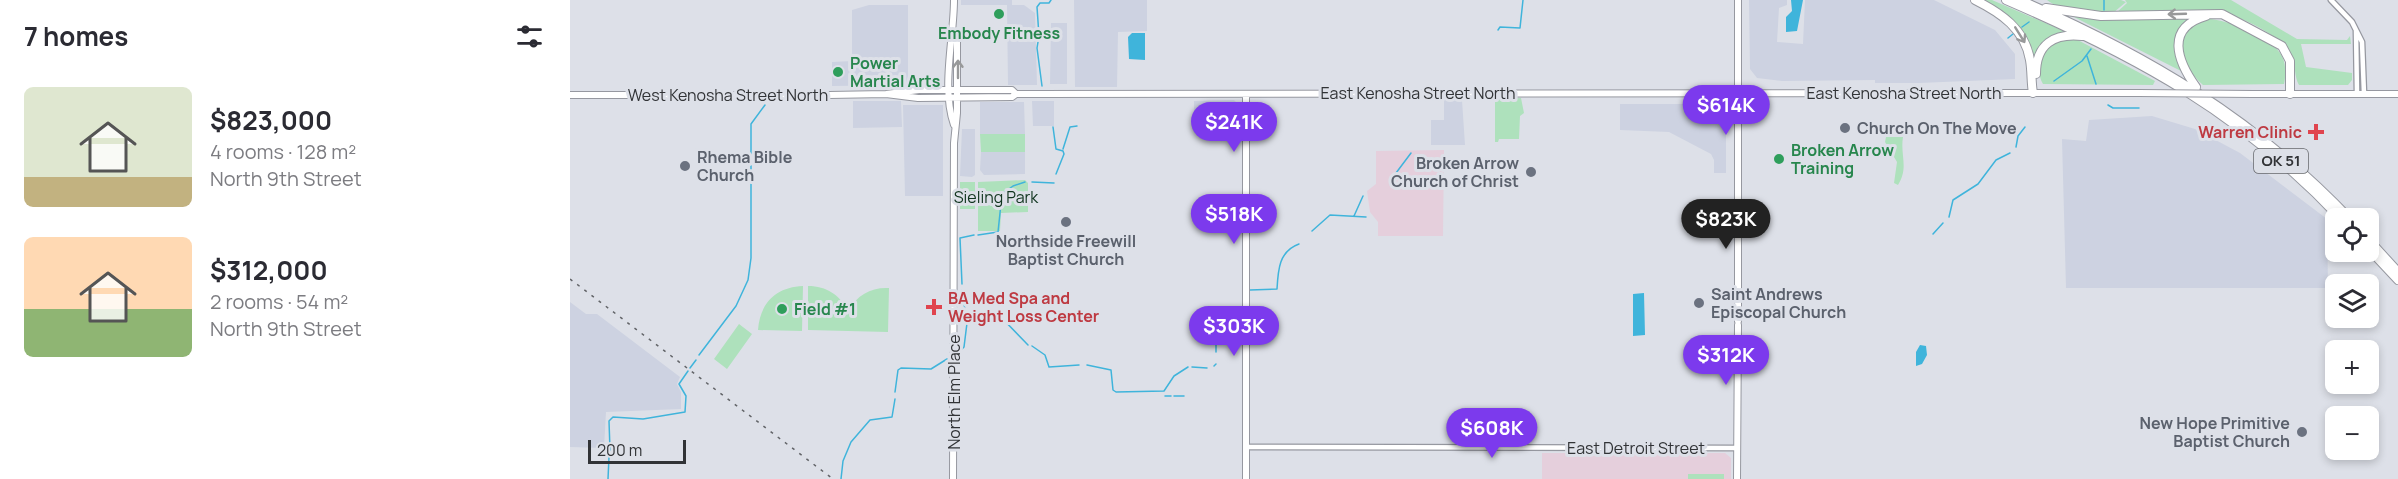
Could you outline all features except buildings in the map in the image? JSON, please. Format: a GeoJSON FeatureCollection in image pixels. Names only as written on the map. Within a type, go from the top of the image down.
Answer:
{"type":"FeatureCollection","features":[{"type":"Feature","properties":{"kind":"highway"},"geometry":{"type":"LineString","coordinates":[[1975,0],[2006,18],[2022,37],[2030,60],[2033,93]]}},
{"type":"Feature","properties":{"kind":"highway","name":"OK 51"},"geometry":{"type":"LineString","coordinates":[[2006,0],[2089,36],[2169,80],[2231,121],[2282,162],[2330,208]]}},
{"type":"Feature","properties":{"kind":"highway","name":"OK 51"},"geometry":{"type":"LineString","coordinates":[[2020,0],[2131,51],[2200,93],[2274,147],[2338,208]]}},
{"type":"Feature","properties":{"kind":"highway"},"geometry":{"type":"LineString","coordinates":[[2035,6],[2113,16],[2222,14],[2282,46],[2290,61],[2290,94]]}},
{"type":"Feature","properties":{"kind":"highway"},"geometry":{"type":"LineString","coordinates":[[2200,93],[2180,62],[2179,42],[2184,31],[2193,22],[2216,15],[2230,19],[2281,49],[2287,61],[2290,94]]}},
{"type":"Feature","properties":{"kind":"highway"},"geometry":{"type":"LineString","coordinates":[[2033,93],[2036,85],[2037,58],[2046,44],[2064,35],[2089,36]]}},
{"type":"Feature","properties":{"kind":"highway"},"geometry":{"type":"LineString","coordinates":[[2379,252],[2398,272]]}},
{"type":"Feature","properties":{"kind":"highway"},"geometry":{"type":"LineString","coordinates":[[2379,260],[2398,280]]}},
{"type":"Feature","properties":{"kind":"main road","name":"North Elm Place"},"geometry":{"type":"LineString","coordinates":[[953,479],[954,125],[958,98],[954,0]]}},
{"type":"Feature","properties":{"kind":"main road"},"geometry":{"type":"LineString","coordinates":[[1737,479],[1738,0]]}},
{"type":"Feature","properties":{"kind":"main road","name":"North Elm Place"},"geometry":{"type":"LineString","coordinates":[[954,35],[950,41],[950,113],[954,125]]}},
{"type":"Feature","properties":{"kind":"main road","name":"West Kenosha Street North"},"geometry":{"type":"LineString","coordinates":[[570,95],[886,94],[950,90],[1012,90],[1016,94]]}},
{"type":"Feature","properties":{"kind":"main road","name":"East Kenosha Street North"},"geometry":{"type":"LineString","coordinates":[[1246,94],[1738,92],[2398,94]]}},
{"type":"Feature","properties":{"kind":"main road","name":"West Kenosha Street North"},"geometry":{"type":"LineString","coordinates":[[886,94],[918,98],[1012,97],[1016,94],[1246,94]]}},
{"type":"Feature","properties":{"kind":"main road"},"geometry":{"type":"LineString","coordinates":[[1246,94],[1246,479]]}},
{"type":"Feature","properties":{"kind":"street"},"geometry":{"type":"LineString","coordinates":[[2331,0],[2356,28],[2360,94]]}},
{"type":"Feature","properties":{"kind":"street","name":"East Detroit Street"},"geometry":{"type":"LineString","coordinates":[[1246,447],[1737,448]]}},
{"type":"Feature","properties":{"kind":"shaded area"},"geometry":{"type":"Polygon","coordinates":[[[961,0],[1012,0],[1012,5],[1024,5],[1035,13],[1037,85],[1008,85],[1007,5],[961,5],[961,0]]]}},
{"type":"Feature","properties":{"kind":"shaded area"},"geometry":{"type":"Polygon","coordinates":[[[1074,0],[1147,0],[1147,31],[1118,32],[1117,87],[1075,87],[1074,0]]]}},
{"type":"Feature","properties":{"kind":"shaded area"},"geometry":{"type":"Polygon","coordinates":[[[1749,0],[1787,0],[1787,5],[1779,8],[1777,42],[1803,44],[1805,0],[1934,0],[1995,30],[2015,54],[2015,79],[1875,83],[1875,80],[1782,81],[1757,78],[1750,69],[1749,0]]]}},
{"type":"Feature","properties":{"kind":"shaded area"},"geometry":{"type":"Polygon","coordinates":[[[869,5],[908,5],[908,85],[832,86],[832,62],[852,61],[852,10],[869,5]]]}},
{"type":"Feature","properties":{"kind":"shaded area"},"geometry":{"type":"Polygon","coordinates":[[[1051,23],[1067,23],[1067,84],[1050,84],[1051,23]]]}},
{"type":"Feature","properties":{"kind":"shaded area"},"geometry":{"type":"Polygon","coordinates":[[[1234,100],[1240,106],[1240,130],[1194,130],[1194,101],[1234,100]]]}},
{"type":"Feature","properties":{"kind":"shaded area"},"geometry":{"type":"Polygon","coordinates":[[[1444,100],[1462,100],[1465,145],[1431,145],[1431,120],[1444,120],[1444,100]]]}},
{"type":"Feature","properties":{"kind":"shaded area"},"geometry":{"type":"Polygon","coordinates":[[[853,101],[901,101],[902,127],[853,128],[853,101]]]}},
{"type":"Feature","properties":{"kind":"shaded area"},"geometry":{"type":"Polygon","coordinates":[[[1032,101],[1054,101],[1054,126],[1033,126],[1032,101]]]}},
{"type":"Feature","properties":{"kind":"shaded area"},"geometry":{"type":"Polygon","coordinates":[[[980,102],[1024,102],[1025,134],[980,134],[980,102]]]}},
{"type":"Feature","properties":{"kind":"shaded area"},"geometry":{"type":"Polygon","coordinates":[[[1620,104],[1726,104],[1726,173],[1714,173],[1714,160],[1711,154],[1669,132],[1620,130],[1620,104]]]}},
{"type":"Feature","properties":{"kind":"shaded area"},"geometry":{"type":"Polygon","coordinates":[[[903,105],[943,105],[943,196],[905,196],[903,105]]]}},
{"type":"Feature","properties":{"kind":"shaded area"},"geometry":{"type":"Polygon","coordinates":[[[2152,116],[2195,129],[2240,153],[2325,217],[2325,262],[2328,262],[2328,274],[2325,274],[2325,288],[2066,288],[2062,139],[2086,141],[2089,120],[2152,116]]]}},
{"type":"Feature","properties":{"kind":"shaded area"},"geometry":{"type":"Polygon","coordinates":[[[962,129],[975,129],[975,175],[972,177],[960,176],[962,129]]]}},
{"type":"Feature","properties":{"kind":"shaded area"},"geometry":{"type":"Polygon","coordinates":[[[1444,150],[1443,236],[1378,236],[1378,222],[1370,212],[1367,191],[1376,184],[1376,151],[1444,150]]]}},
{"type":"Feature","properties":{"kind":"shaded area"},"geometry":{"type":"Polygon","coordinates":[[[981,152],[1025,152],[1025,174],[984,175],[980,170],[981,152]]]}},
{"type":"Feature","properties":{"kind":"shaded area"},"geometry":{"type":"Polygon","coordinates":[[[570,302],[586,314],[597,314],[680,377],[677,384],[681,392],[681,409],[606,412],[604,448],[570,447],[570,302]]]}},
{"type":"Feature","properties":{"kind":"shaded area"},"geometry":{"type":"Polygon","coordinates":[[[1542,453],[1725,453],[1731,458],[1731,479],[1542,479],[1542,453]]]}},
{"type":"Feature","properties":{"kind":"green space"},"geometry":{"type":"Polygon","coordinates":[[[1980,0],[1992,0],[2066,32],[2045,42],[2038,51],[2034,63],[2014,25],[2001,13],[1980,0]]]}},
{"type":"Feature","properties":{"kind":"green space"},"geometry":{"type":"Polygon","coordinates":[[[2047,0],[2121,0],[2126,2],[2113,13],[2070,9],[2047,0]]]}},
{"type":"Feature","properties":{"kind":"green space"},"geometry":{"type":"Polygon","coordinates":[[[2125,0],[2231,0],[2297,39],[2347,40],[2350,36],[2351,44],[2301,44],[2306,67],[2352,73],[2352,80],[2348,85],[2299,85],[2293,61],[2287,50],[2270,34],[2247,21],[2215,10],[2116,13],[2127,3],[2125,0]]]}},
{"type":"Feature","properties":{"kind":"green space"},"geometry":{"type":"Polygon","coordinates":[[[2066,13],[2199,14],[2188,26],[2180,40],[2178,56],[2183,72],[2066,13]]]}},
{"type":"Feature","properties":{"kind":"green space"},"geometry":{"type":"Polygon","coordinates":[[[2204,19],[2235,25],[2269,42],[2282,56],[2285,70],[2284,84],[2203,85],[2188,68],[2184,59],[2182,42],[2193,26],[2204,19]]]}},
{"type":"Feature","properties":{"kind":"green space"},"geometry":{"type":"Polygon","coordinates":[[[2074,38],[2155,81],[2153,85],[2043,84],[2039,67],[2045,49],[2056,40],[2074,38]]]}},
{"type":"Feature","properties":{"kind":"green space"},"geometry":{"type":"Polygon","coordinates":[[[1521,98],[1524,113],[1520,116],[1519,139],[1499,139],[1495,142],[1495,99],[1521,98]]]}},
{"type":"Feature","properties":{"kind":"green space"},"geometry":{"type":"Polygon","coordinates":[[[980,134],[1025,134],[1025,152],[981,152],[980,134]]]}},
{"type":"Feature","properties":{"kind":"green space"},"geometry":{"type":"Polygon","coordinates":[[[1886,137],[1903,137],[1904,167],[1898,185],[1894,183],[1897,162],[1885,142],[1886,137]]]}},
{"type":"Feature","properties":{"kind":"green space","name":"Sieling Park"},"geometry":{"type":"Polygon","coordinates":[[[1025,180],[1028,183],[1028,212],[1001,213],[1000,231],[978,231],[978,182],[1025,180]]]}},
{"type":"Feature","properties":{"kind":"green space"},"geometry":{"type":"Polygon","coordinates":[[[960,182],[975,182],[975,209],[960,209],[960,182]]]}},
{"type":"Feature","properties":{"kind":"green space","name":"Field #1"},"geometry":{"type":"Polygon","coordinates":[[[803,286],[802,331],[758,330],[762,312],[771,298],[793,287],[803,286]]]}},
{"type":"Feature","properties":{"kind":"green space"},"geometry":{"type":"Polygon","coordinates":[[[808,286],[832,292],[848,310],[866,293],[889,288],[888,332],[808,330],[808,286]]]}},
{"type":"Feature","properties":{"kind":"green space"},"geometry":{"type":"Polygon","coordinates":[[[739,324],[752,334],[727,369],[714,359],[739,324]]]}},
{"type":"Feature","properties":{"kind":"green space"},"geometry":{"type":"Polygon","coordinates":[[[1688,474],[1724,474],[1724,479],[1688,479],[1688,474]]]}},
{"type":"Feature","properties":{"kind":"water"},"geometry":{"type":"Polygon","coordinates":[[[1791,0],[1803,0],[1797,31],[1786,32],[1786,17],[1792,11],[1791,0]]]}},
{"type":"Feature","properties":{"kind":"water"},"geometry":{"type":"Polygon","coordinates":[[[1132,33],[1145,33],[1145,60],[1129,59],[1128,37],[1132,33]]]}},
{"type":"Feature","properties":{"kind":"water"},"geometry":{"type":"Polygon","coordinates":[[[1644,293],[1645,335],[1633,336],[1633,294],[1644,293]]]}},
{"type":"Feature","properties":{"kind":"water"},"geometry":{"type":"Polygon","coordinates":[[[1920,345],[1926,346],[1927,355],[1922,364],[1916,366],[1916,352],[1920,345]]]}},
{"type":"Feature","properties":{"kind":"waterway"},"geometry":{"type":"LineString","coordinates":[[1042,86],[1037,48],[1039,36],[1037,7],[1040,3],[1049,3],[1051,0]]}},
{"type":"Feature","properties":{"kind":"waterway"},"geometry":{"type":"LineString","coordinates":[[1498,30],[1500,27],[1520,28],[1523,0]]}},
{"type":"Feature","properties":{"kind":"waterway"},"geometry":{"type":"LineString","coordinates":[[2104,0],[2104,10]]}},
{"type":"Feature","properties":{"kind":"waterway"},"geometry":{"type":"LineString","coordinates":[[2022,27],[2029,22]]}},
{"type":"Feature","properties":{"kind":"waterway"},"geometry":{"type":"LineString","coordinates":[[2008,38],[2013,34]]}},
{"type":"Feature","properties":{"kind":"waterway"},"geometry":{"type":"LineString","coordinates":[[2054,81],[2082,61],[2091,49]]}},
{"type":"Feature","properties":{"kind":"waterway"},"geometry":{"type":"LineString","coordinates":[[2087,56],[2096,84]]}},
{"type":"Feature","properties":{"kind":"waterway"},"geometry":{"type":"LineString","coordinates":[[699,355],[736,306],[748,280],[751,258],[751,124],[765,105]]}},
{"type":"Feature","properties":{"kind":"waterway"},"geometry":{"type":"LineString","coordinates":[[2108,105],[2113,108],[2139,108]]}},
{"type":"Feature","properties":{"kind":"waterway"},"geometry":{"type":"LineString","coordinates":[[1063,149],[1070,127],[1077,126]]}},
{"type":"Feature","properties":{"kind":"waterway"},"geometry":{"type":"LineString","coordinates":[[1053,127],[1056,149],[1063,151],[1064,154],[1056,174]]}},
{"type":"Feature","properties":{"kind":"waterway"},"geometry":{"type":"LineString","coordinates":[[2016,147],[2018,136],[2025,127]]}},
{"type":"Feature","properties":{"kind":"waterway"},"geometry":{"type":"LineString","coordinates":[[1393,177],[1411,153]]}},
{"type":"Feature","properties":{"kind":"waterway"},"geometry":{"type":"LineString","coordinates":[[1949,217],[1953,200],[1978,184],[1996,160],[2010,153]]}},
{"type":"Feature","properties":{"kind":"waterway"},"geometry":{"type":"LineString","coordinates":[[978,235],[998,232],[1002,194],[1013,186],[1025,182]]}},
{"type":"Feature","properties":{"kind":"waterway"},"geometry":{"type":"LineString","coordinates":[[1032,182],[1054,183]]}},
{"type":"Feature","properties":{"kind":"waterway"},"geometry":{"type":"LineString","coordinates":[[1354,216],[1363,196]]}},
{"type":"Feature","properties":{"kind":"waterway"},"geometry":{"type":"LineString","coordinates":[[1312,231],[1330,215],[1366,217]]}},
{"type":"Feature","properties":{"kind":"waterway"},"geometry":{"type":"LineString","coordinates":[[1933,234],[1943,223]]}},
{"type":"Feature","properties":{"kind":"waterway"},"geometry":{"type":"LineString","coordinates":[[962,284],[960,238],[974,235]]}},
{"type":"Feature","properties":{"kind":"waterway"},"geometry":{"type":"LineString","coordinates":[[1250,290],[1277,289],[1281,262],[1287,251],[1299,244]]}},
{"type":"Feature","properties":{"kind":"waterway"},"geometry":{"type":"LineString","coordinates":[[960,351],[964,347],[967,323],[962,290]]}},
{"type":"Feature","properties":{"kind":"waterway"},"geometry":{"type":"LineString","coordinates":[[980,320],[988,313],[997,313],[1028,345]]}},
{"type":"Feature","properties":{"kind":"waterway"},"geometry":{"type":"LineString","coordinates":[[968,323],[975,321]]}},
{"type":"Feature","properties":{"kind":"waterway"},"geometry":{"type":"LineString","coordinates":[[1216,345],[1216,352]]}},
{"type":"Feature","properties":{"kind":"waterway"},"geometry":{"type":"LineString","coordinates":[[1032,346],[1045,355],[1049,367],[1079,365]]}},
{"type":"Feature","properties":{"kind":"waterway"},"geometry":{"type":"LineString","coordinates":[[895,392],[898,370],[901,368],[931,369],[947,359]]}},
{"type":"Feature","properties":{"kind":"waterway"},"geometry":{"type":"LineString","coordinates":[[690,368],[696,360]]}},
{"type":"Feature","properties":{"kind":"waterway"},"geometry":{"type":"LineString","coordinates":[[1087,365],[1111,370],[1113,390],[1116,392],[1164,391],[1174,376],[1188,367]]}},
{"type":"Feature","properties":{"kind":"waterway"},"geometry":{"type":"LineString","coordinates":[[1192,367],[1207,368]]}},
{"type":"Feature","properties":{"kind":"waterway"},"geometry":{"type":"LineString","coordinates":[[610,450],[609,421],[613,417],[643,419],[685,412],[686,396],[679,384],[688,371]]}},
{"type":"Feature","properties":{"kind":"waterway"},"geometry":{"type":"LineString","coordinates":[[1165,396],[1171,396]]}},
{"type":"Feature","properties":{"kind":"waterway"},"geometry":{"type":"LineString","coordinates":[[1174,396],[1184,396]]}},
{"type":"Feature","properties":{"kind":"waterway"},"geometry":{"type":"LineString","coordinates":[[841,479],[843,461],[851,442],[870,420],[892,417],[895,399]]}},
{"type":"Feature","properties":{"kind":"waterway"},"geometry":{"type":"LineString","coordinates":[[608,479],[609,457]]}},
{"type":"Feature","properties":{"kind":"railway"},"geometry":{"type":"LineString","coordinates":[[570,279],[833,479]]}},
{"type":"Feature","properties":{"kind":"place","name":"Embody Fitness"},"geometry":{"type":"Point","coordinates":[999,14]}},
{"type":"Feature","properties":{"kind":"place","name":"Power Martial Arts"},"geometry":{"type":"Point","coordinates":[838,72]}},
{"type":"Feature","properties":{"kind":"place","name":"Church On The Move"},"geometry":{"type":"Point","coordinates":[1845,128]}},
{"type":"Feature","properties":{"kind":"place","name":"Warren Clinic"},"geometry":{"type":"Point","coordinates":[2316,132]}},
{"type":"Feature","properties":{"kind":"place","name":"Broken Arrow Training"},"geometry":{"type":"Point","coordinates":[1779,159]}},
{"type":"Feature","properties":{"kind":"place","name":"Rhema Bible Church"},"geometry":{"type":"Point","coordinates":[685,166]}},
{"type":"Feature","properties":{"kind":"place","name":"Broken Arrow Church of Christ"},"geometry":{"type":"Point","coordinates":[1531,172]}},
{"type":"Feature","properties":{"kind":"place","name":"Northside Freewill Baptist Church"},"geometry":{"type":"Point","coordinates":[1066,222]}},
{"type":"Feature","properties":{"kind":"place","name":"Saint Andrews Episcopal Church"},"geometry":{"type":"Point","coordinates":[1699,303]}},
{"type":"Feature","properties":{"kind":"place","name":"BA Med Spa and Weight Loss Center"},"geometry":{"type":"Point","coordinates":[934,307]}},
{"type":"Feature","properties":{"kind":"place","name":"Field #1"},"geometry":{"type":"Point","coordinates":[782,309]}},
{"type":"Feature","properties":{"kind":"place","name":"New Hope Primitive Baptist Church"},"geometry":{"type":"Point","coordinates":[2302,432]}}]}
